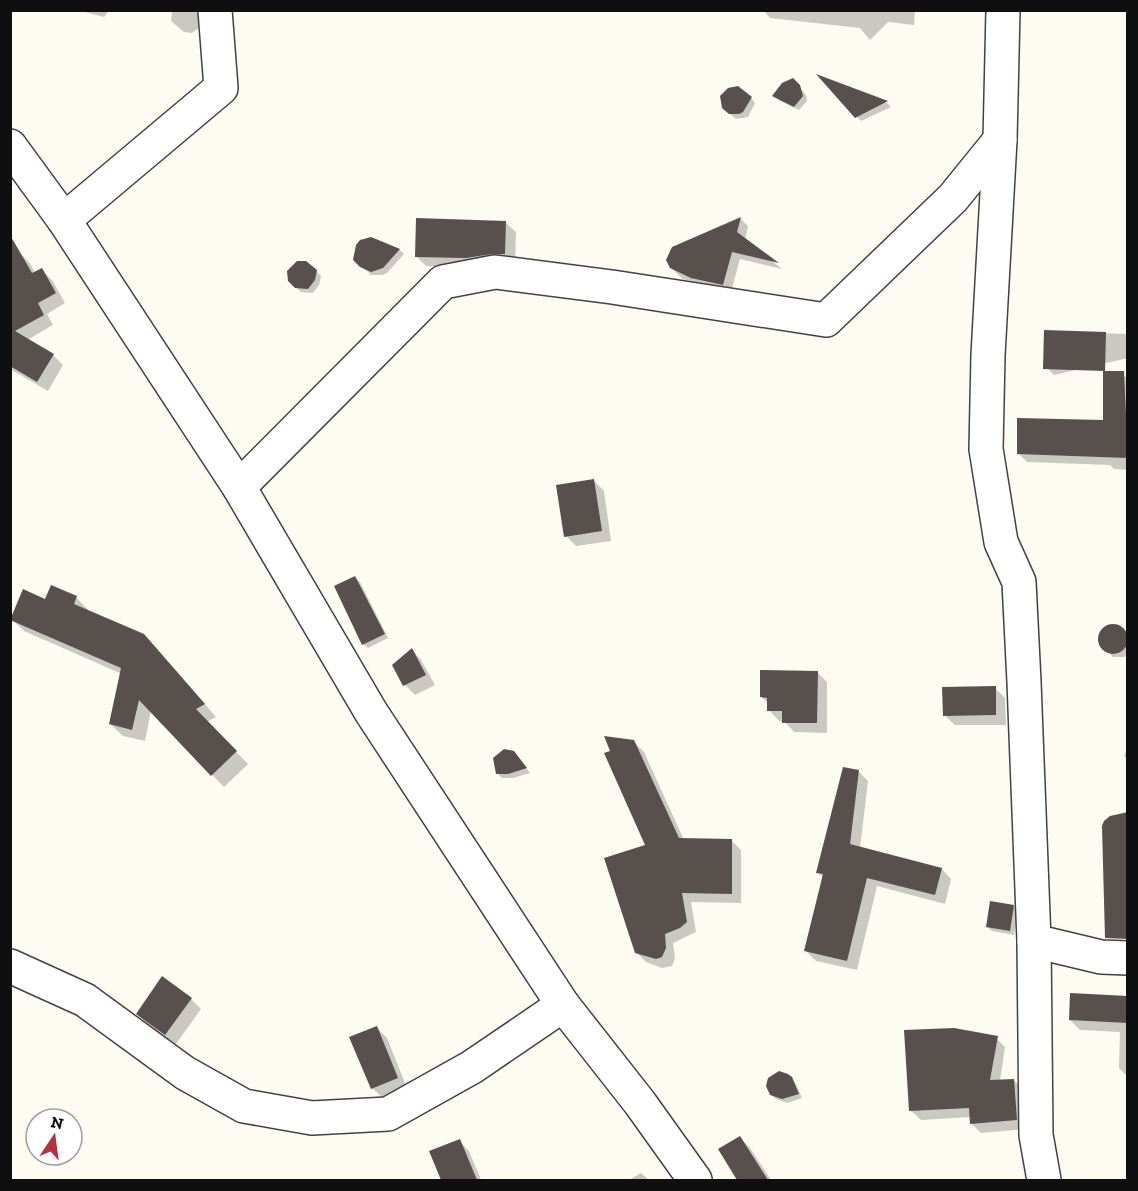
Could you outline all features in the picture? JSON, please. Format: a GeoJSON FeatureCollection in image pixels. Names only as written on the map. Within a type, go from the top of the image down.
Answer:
{"type":"FeatureCollection","features":[{"type":"Feature","properties":{"kind":"street"},"geometry":{"type":"LineString","coordinates":[[64,220],[221,88],[215,10]]}},
{"type":"Feature","properties":{"kind":"street"},"geometry":{"type":"LineString","coordinates":[[1002,10],[1000,140],[988,356],[986,449],[1001,543],[1019,582],[1034,941],[1036,1135],[1044,1180]]}},
{"type":"Feature","properties":{"kind":"street"},"geometry":{"type":"LineString","coordinates":[[239,487],[443,282],[495,272],[612,287],[826,320],[953,198],[1000,140]]}},
{"type":"Feature","properties":{"kind":"street"},"geometry":{"type":"LineString","coordinates":[[10,146],[64,220],[239,487],[371,712],[563,1005],[640,1103],[695,1180]]}},
{"type":"Feature","properties":{"kind":"street"},"geometry":{"type":"LineString","coordinates":[[1034,941],[1101,957],[1128,958]]}},
{"type":"Feature","properties":{"kind":"street"},"geometry":{"type":"LineString","coordinates":[[10,966],[85,1000],[185,1073],[244,1106],[312,1118],[388,1114],[472,1067],[563,1005]]}},
{"type":"Feature","properties":{"kind":"building"},"geometry":{"type":"Polygon","coordinates":[[[816,74],[888,101],[855,118],[816,74]]]}},
{"type":"Feature","properties":{"kind":"building"},"geometry":{"type":"Polygon","coordinates":[[[793,78],[800,85],[803,96],[794,107],[772,96],[782,83],[793,78]]]}},
{"type":"Feature","properties":{"kind":"building"},"geometry":{"type":"Polygon","coordinates":[[[738,86],[752,97],[743,112],[729,114],[722,108],[720,96],[728,88],[738,86]]]}},
{"type":"Feature","properties":{"kind":"building"},"geometry":{"type":"Polygon","coordinates":[[[741,217],[737,232],[779,263],[732,252],[723,285],[691,278],[670,268],[666,260],[672,247],[741,217]]]}},
{"type":"Feature","properties":{"kind":"building"},"geometry":{"type":"Polygon","coordinates":[[[416,218],[506,221],[505,254],[466,258],[415,257],[416,218]]]}},
{"type":"Feature","properties":{"kind":"building"},"geometry":{"type":"Polygon","coordinates":[[[10,235],[32,273],[42,268],[56,293],[38,303],[44,315],[15,331],[54,354],[37,382],[10,366],[10,235]]]}},
{"type":"Feature","properties":{"kind":"building"},"geometry":{"type":"Polygon","coordinates":[[[371,237],[400,249],[383,268],[371,272],[360,267],[353,260],[356,245],[360,240],[371,237]]]}},
{"type":"Feature","properties":{"kind":"building"},"geometry":{"type":"Polygon","coordinates":[[[297,261],[306,261],[317,270],[315,280],[308,289],[295,288],[288,281],[287,271],[297,261]]]}},
{"type":"Feature","properties":{"kind":"building"},"geometry":{"type":"Polygon","coordinates":[[[1044,330],[1106,332],[1105,371],[1043,369],[1044,330]]]}},
{"type":"Feature","properties":{"kind":"building"},"geometry":{"type":"Polygon","coordinates":[[[1103,371],[1124,371],[1128,458],[1017,454],[1017,418],[1103,420],[1103,371]]]}},
{"type":"Feature","properties":{"kind":"building"},"geometry":{"type":"Polygon","coordinates":[[[594,479],[602,531],[564,537],[556,485],[594,479]]]}},
{"type":"Feature","properties":{"kind":"building"},"geometry":{"type":"Polygon","coordinates":[[[355,576],[385,634],[362,645],[334,586],[355,576]]]}},
{"type":"Feature","properties":{"kind":"building"},"geometry":{"type":"Polygon","coordinates":[[[51,585],[77,596],[74,604],[144,634],[205,704],[196,709],[237,751],[211,776],[139,700],[132,730],[109,724],[121,668],[10,620],[23,589],[45,599],[51,585]]]}},
{"type":"Feature","properties":{"kind":"building"},"geometry":{"type":"Polygon","coordinates":[[[1113,624],[1124,628],[1128,639],[1124,650],[1113,654],[1102,650],[1098,639],[1102,628],[1113,624]]]}},
{"type":"Feature","properties":{"kind":"building"},"geometry":{"type":"Polygon","coordinates":[[[412,648],[426,675],[403,686],[392,665],[412,648]]]}},
{"type":"Feature","properties":{"kind":"building"},"geometry":{"type":"Polygon","coordinates":[[[760,670],[818,671],[817,723],[782,723],[782,711],[767,711],[767,698],[760,697],[760,670]]]}},
{"type":"Feature","properties":{"kind":"building"},"geometry":{"type":"Polygon","coordinates":[[[996,686],[996,715],[943,716],[942,687],[996,686]]]}},
{"type":"Feature","properties":{"kind":"building"},"geometry":{"type":"Polygon","coordinates":[[[604,736],[634,740],[679,838],[732,839],[732,894],[682,893],[687,922],[680,928],[665,934],[666,948],[662,957],[656,959],[635,953],[604,858],[645,845],[604,753],[610,751],[604,736]]]}},
{"type":"Feature","properties":{"kind":"building"},"geometry":{"type":"Polygon","coordinates":[[[504,749],[514,751],[527,768],[508,774],[496,774],[493,758],[504,749]]]}},
{"type":"Feature","properties":{"kind":"building"},"geometry":{"type":"Polygon","coordinates":[[[843,767],[859,770],[850,844],[942,868],[935,895],[867,878],[847,961],[804,951],[823,874],[816,873],[843,767]]]}},
{"type":"Feature","properties":{"kind":"building"},"geometry":{"type":"Polygon","coordinates":[[[1128,812],[1128,939],[1105,938],[1102,826],[1110,816],[1128,812]]]}},
{"type":"Feature","properties":{"kind":"building"},"geometry":{"type":"Polygon","coordinates":[[[990,901],[1014,905],[1010,931],[986,927],[990,901]]]}},
{"type":"Feature","properties":{"kind":"building"},"geometry":{"type":"Polygon","coordinates":[[[162,976],[192,998],[165,1035],[136,1014],[162,976]]]}},
{"type":"Feature","properties":{"kind":"building"},"geometry":{"type":"Polygon","coordinates":[[[1070,993],[1128,996],[1128,1023],[1069,1020],[1070,993]]]}},
{"type":"Feature","properties":{"kind":"building"},"geometry":{"type":"Polygon","coordinates":[[[377,1026],[398,1078],[371,1089],[349,1037],[377,1026]]]}},
{"type":"Feature","properties":{"kind":"building"},"geometry":{"type":"Polygon","coordinates":[[[954,1028],[998,1036],[990,1080],[1014,1079],[1017,1120],[970,1124],[969,1108],[909,1111],[904,1030],[954,1028]]]}},
{"type":"Feature","properties":{"kind":"building"},"geometry":{"type":"Polygon","coordinates":[[[779,1071],[792,1077],[799,1094],[782,1099],[770,1095],[766,1086],[768,1078],[779,1071]]]}},
{"type":"Feature","properties":{"kind":"building"},"geometry":{"type":"Polygon","coordinates":[[[740,1136],[768,1180],[737,1180],[718,1149],[740,1136]]]}},
{"type":"Feature","properties":{"kind":"building"},"geometry":{"type":"Polygon","coordinates":[[[460,1139],[477,1180],[441,1180],[429,1151],[460,1139]]]}}]}
